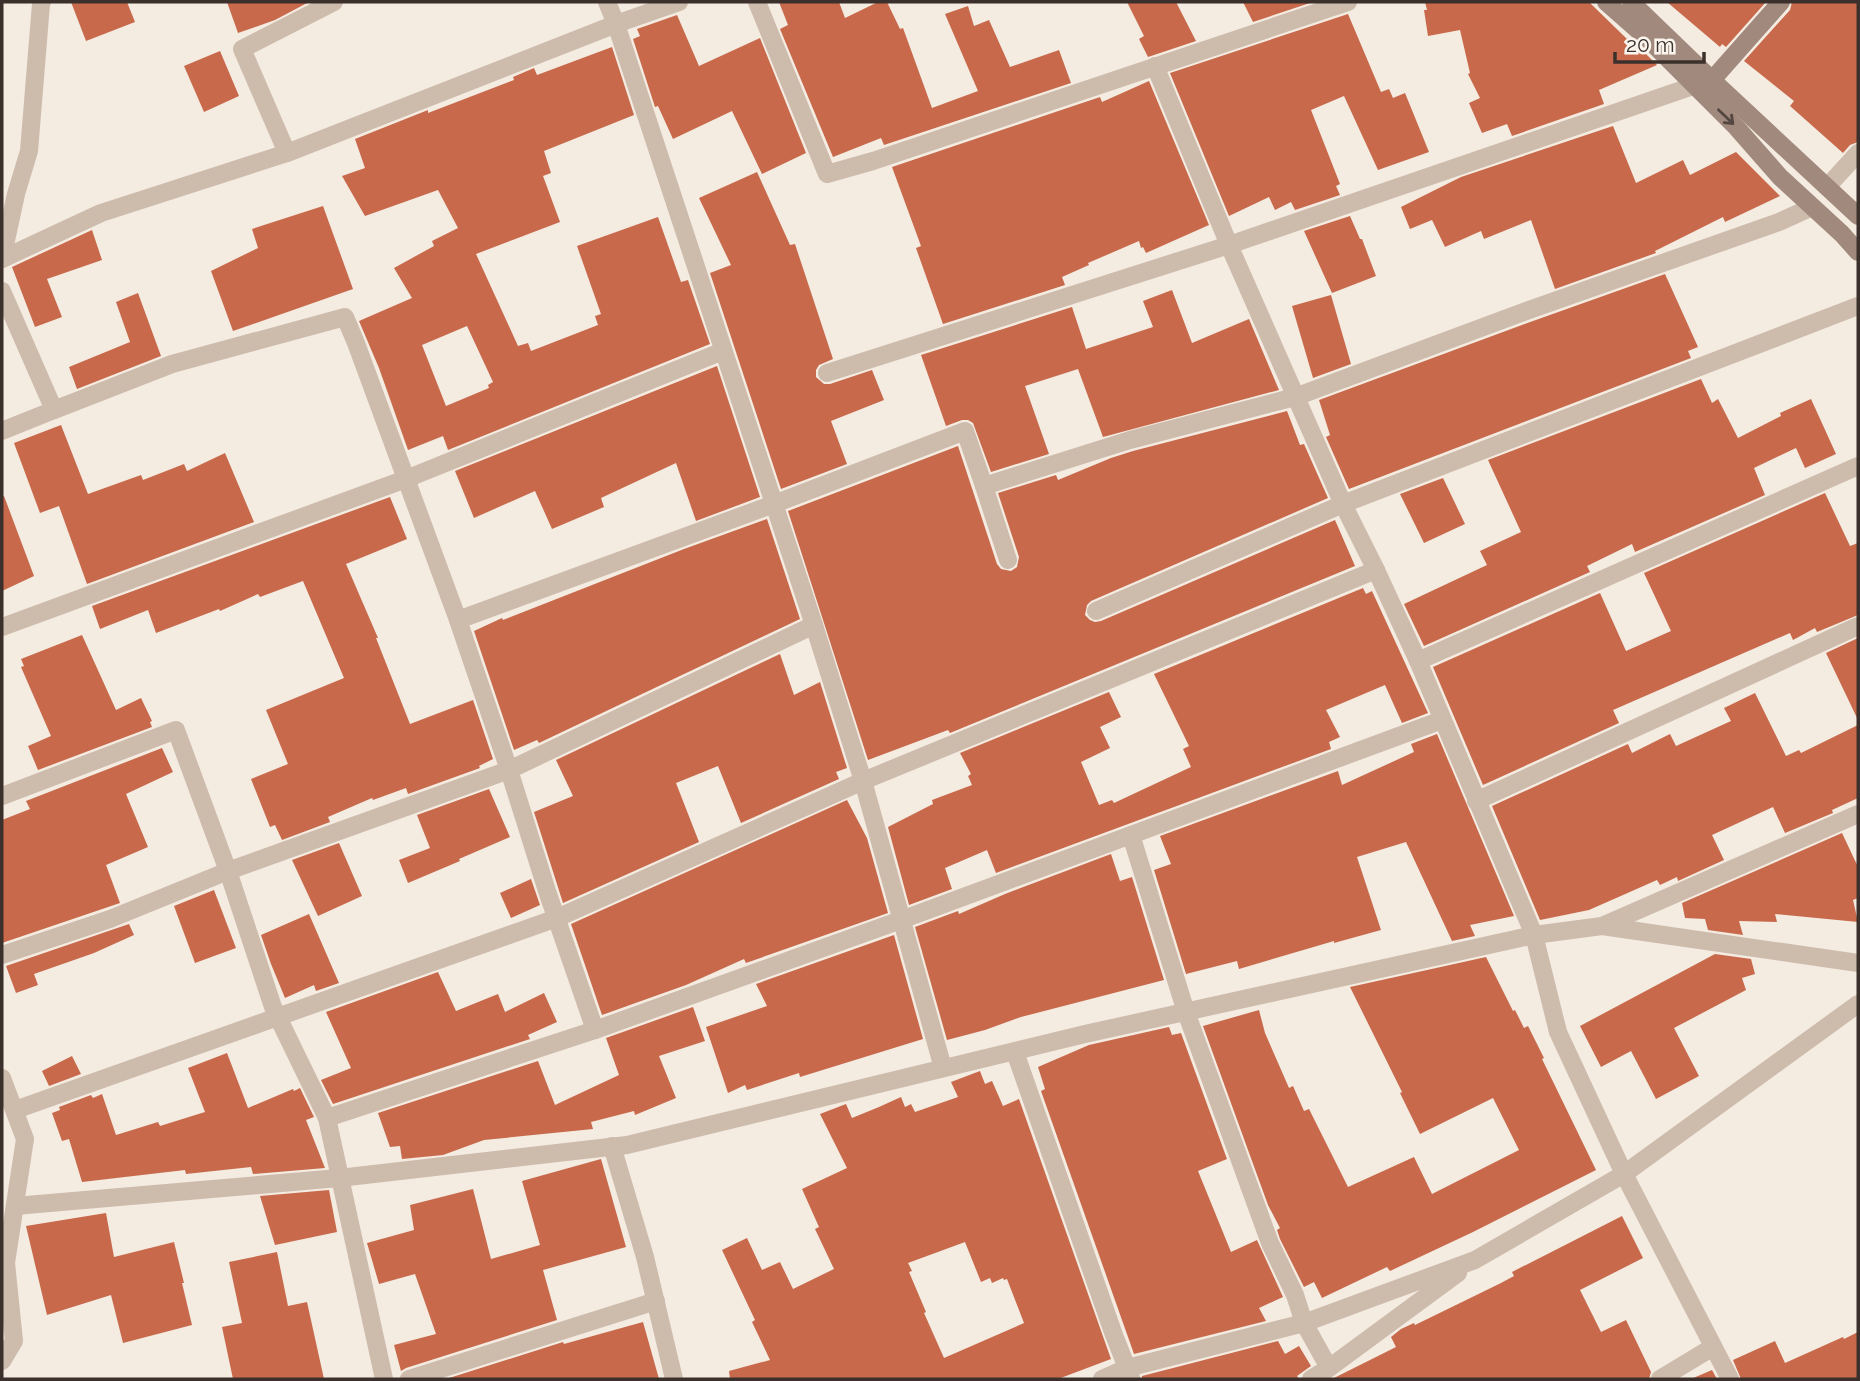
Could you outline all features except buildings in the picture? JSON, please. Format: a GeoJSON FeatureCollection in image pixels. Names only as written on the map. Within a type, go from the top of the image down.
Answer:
{"type":"FeatureCollection","features":[{"type":"Feature","properties":{"kind":"street"},"geometry":{"type":"LineString","coordinates":[[2,249],[29,151],[42,2]]}},
{"type":"Feature","properties":{"kind":"street"},"geometry":{"type":"LineString","coordinates":[[287,153],[242,49],[334,2]]}},
{"type":"Feature","properties":{"kind":"street"},"geometry":{"type":"LineString","coordinates":[[607,2],[814,625],[863,781],[943,1068]]}},
{"type":"Feature","properties":{"kind":"street"},"geometry":{"type":"LineString","coordinates":[[2,259],[101,214],[287,153],[616,24],[679,2]]}},
{"type":"Feature","properties":{"kind":"street"},"geometry":{"type":"LineString","coordinates":[[757,2],[827,174],[886,157],[1348,2]]}},
{"type":"Feature","properties":{"kind":"street"},"geometry":{"type":"LineString","coordinates":[[1606,2],[1648,39],[1737,128],[1780,177],[1858,252]]}},
{"type":"Feature","properties":{"kind":"street"},"geometry":{"type":"LineString","coordinates":[[1631,2],[1858,216]]}},
{"type":"Feature","properties":{"kind":"street"},"geometry":{"type":"LineString","coordinates":[[1712,80],[1781,2]]}},
{"type":"Feature","properties":{"kind":"street"},"geometry":{"type":"LineString","coordinates":[[1155,66],[1295,397],[1418,662],[1534,936],[1558,1032],[1624,1174],[1730,1379]]}},
{"type":"Feature","properties":{"kind":"street"},"geometry":{"type":"LineString","coordinates":[[827,373],[1229,245],[1693,86]]}},
{"type":"Feature","properties":{"kind":"street"},"geometry":{"type":"LineString","coordinates":[[1827,187],[1858,153]]}},
{"type":"Feature","properties":{"kind":"street"},"geometry":{"type":"LineString","coordinates":[[984,486],[1130,440],[1295,397],[1529,310],[1780,222],[1812,207]]}},
{"type":"Feature","properties":{"kind":"street"},"geometry":{"type":"LineString","coordinates":[[2,291],[54,410]]}},
{"type":"Feature","properties":{"kind":"street"},"geometry":{"type":"LineString","coordinates":[[1096,611],[1343,504],[1858,306]]}},
{"type":"Feature","properties":{"kind":"street"},"geometry":{"type":"LineString","coordinates":[[2,431],[172,364],[345,317],[458,620],[595,1030]]}},
{"type":"Feature","properties":{"kind":"street"},"geometry":{"type":"LineString","coordinates":[[2,627],[406,478],[723,351]]}},
{"type":"Feature","properties":{"kind":"street"},"geometry":{"type":"LineString","coordinates":[[458,620],[965,431],[1008,560]]}},
{"type":"Feature","properties":{"kind":"street"},"geometry":{"type":"LineString","coordinates":[[1418,662],[1858,466]]}},
{"type":"Feature","properties":{"kind":"street"},"geometry":{"type":"LineString","coordinates":[[15,1111],[557,918],[863,781],[1376,570]]}},
{"type":"Feature","properties":{"kind":"street"},"geometry":{"type":"LineString","coordinates":[[2,955],[110,919],[228,871],[509,770],[814,625]]}},
{"type":"Feature","properties":{"kind":"street"},"geometry":{"type":"LineString","coordinates":[[1476,801],[1858,626]]}},
{"type":"Feature","properties":{"kind":"street"},"geometry":{"type":"LineString","coordinates":[[327,1118],[595,1030],[1443,720]]}},
{"type":"Feature","properties":{"kind":"street"},"geometry":{"type":"LineString","coordinates":[[2,796],[176,730],[277,1016],[327,1118],[384,1379]]}},
{"type":"Feature","properties":{"kind":"street"},"geometry":{"type":"LineString","coordinates":[[15,1206],[339,1178],[627,1145],[1086,1034],[1534,936],[1602,926],[1858,814]]}},
{"type":"Feature","properties":{"kind":"street"},"geometry":{"type":"LineString","coordinates":[[1131,835],[1186,1012],[1270,1243],[1295,1295],[1304,1323],[1329,1368]]}},
{"type":"Feature","properties":{"kind":"street"},"geometry":{"type":"LineString","coordinates":[[1602,926],[1858,963]]}},
{"type":"Feature","properties":{"kind":"street"},"geometry":{"type":"LineString","coordinates":[[1311,1379],[1475,1260],[1624,1174],[1858,1004]]}},
{"type":"Feature","properties":{"kind":"street"},"geometry":{"type":"LineString","coordinates":[[1015,1052],[1129,1374]]}},
{"type":"Feature","properties":{"kind":"street"},"geometry":{"type":"LineString","coordinates":[[2,1079],[25,1139],[6,1263],[14,1341],[2,1361]]}},
{"type":"Feature","properties":{"kind":"street"},"geometry":{"type":"LineString","coordinates":[[611,1146],[645,1257],[674,1379]]}},
{"type":"Feature","properties":{"kind":"street"},"geometry":{"type":"LineString","coordinates":[[1102,1379],[1129,1374],[1304,1323],[1475,1260]]}},
{"type":"Feature","properties":{"kind":"street"},"geometry":{"type":"LineString","coordinates":[[409,1379],[656,1301]]}},
{"type":"Feature","properties":{"kind":"street"},"geometry":{"type":"LineString","coordinates":[[1660,1379],[1713,1347]]}}]}
